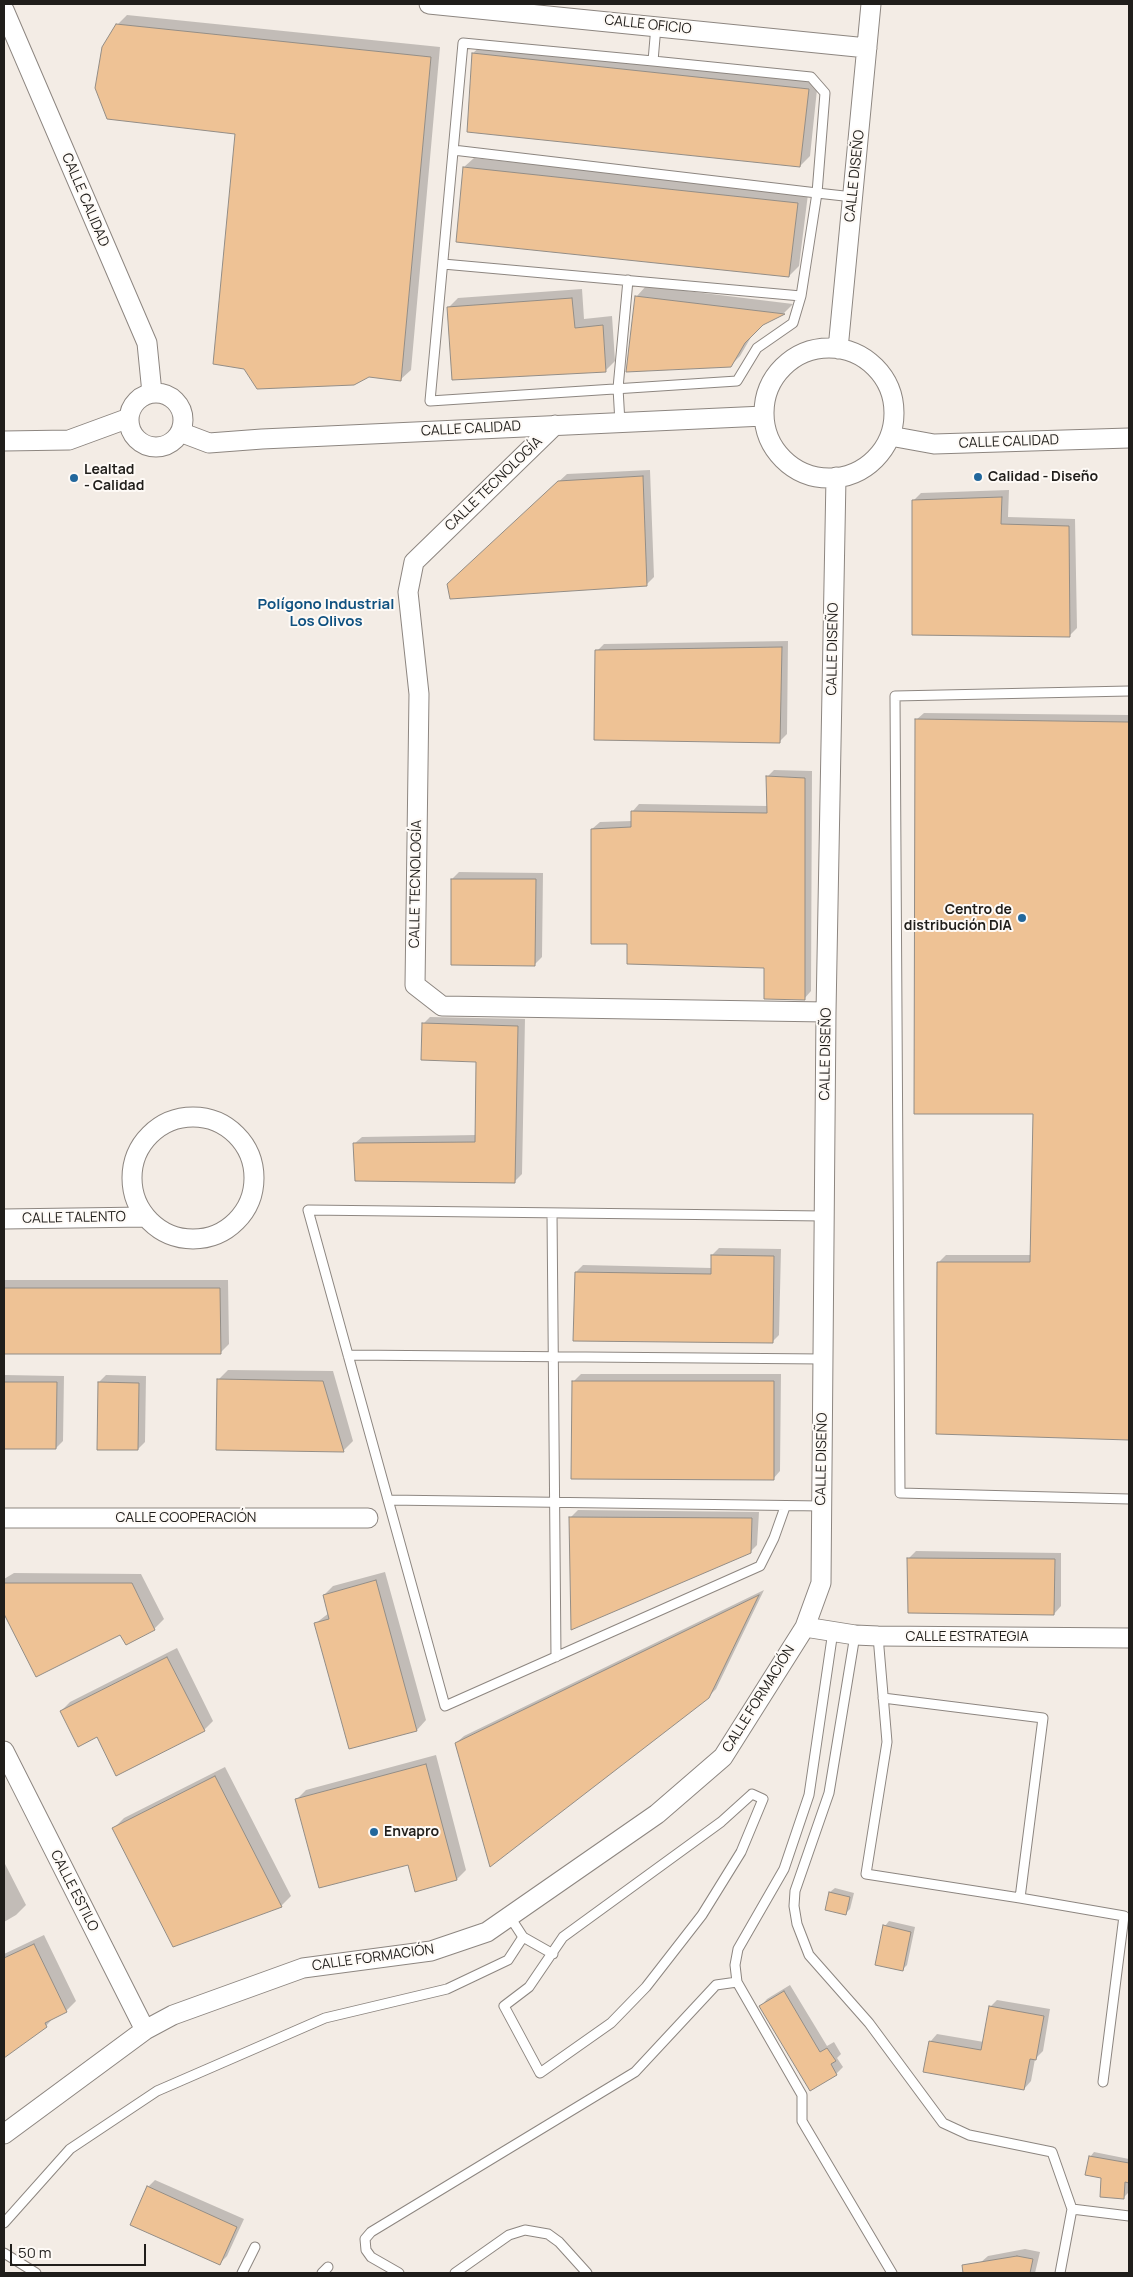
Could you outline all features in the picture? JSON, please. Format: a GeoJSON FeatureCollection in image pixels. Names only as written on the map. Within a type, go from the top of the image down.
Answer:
{"type":"FeatureCollection","features":[{"type":"Feature","properties":{"kind":"street","name":"CALLE OFICIO"},"geometry":{"type":"LineString","coordinates":[[429,4],[867,48]]}},
{"type":"Feature","properties":{"kind":"street","name":"CALLE DISEÑO"},"geometry":{"type":"LineString","coordinates":[[838,349],[872,4]]}},
{"type":"Feature","properties":{"kind":"street","name":"CALLE CALIDAD"},"geometry":{"type":"LineString","coordinates":[[4,10],[147,343],[152,393]]}},
{"type":"Feature","properties":{"kind":"street"},"geometry":{"type":"LineString","coordinates":[[819,349],[838,349],[857,354],[873,365],[885,380],[892,398],[894,417],[890,436],[881,451],[869,464],[853,473],[836,477],[815,476],[795,468],[779,455],[768,437],[764,416],[766,397],[773,380],[785,365],[801,354],[819,349]]}},
{"type":"Feature","properties":{"kind":"street"},"geometry":{"type":"LineString","coordinates":[[152,393],[162,393],[171,397],[183,413],[180,432],[167,445],[149,446],[134,436],[129,418],[136,402],[143,396],[152,393]]}},
{"type":"Feature","properties":{"kind":"street","name":"CALLE CALIDAD"},"geometry":{"type":"LineString","coordinates":[[180,432],[209,443],[764,416]]}},
{"type":"Feature","properties":{"kind":"street"},"geometry":{"type":"LineString","coordinates":[[4,441],[69,440],[129,418]]}},
{"type":"Feature","properties":{"kind":"street","name":"CALLE TECNOLOGÍA"},"geometry":{"type":"LineString","coordinates":[[555,425],[414,562],[408,592],[419,694],[415,985],[442,1006],[826,1012]]}},
{"type":"Feature","properties":{"kind":"street","name":"CALLE CALIDAD"},"geometry":{"type":"LineString","coordinates":[[890,436],[934,444],[1129,438]]}},
{"type":"Feature","properties":{"kind":"street","name":"CALLE DISEÑO"},"geometry":{"type":"LineString","coordinates":[[805,1627],[822,1583],[826,1012],[836,477]]}},
{"type":"Feature","properties":{"kind":"street"},"geometry":{"type":"LineString","coordinates":[[189,1117],[208,1119],[226,1127],[240,1139],[250,1156],[254,1184],[245,1211],[232,1226],[215,1236],[196,1240],[177,1238],[159,1230],[145,1217],[135,1200],[131,1182],[133,1162],[141,1145],[154,1131],[170,1121],[189,1117]]}},
{"type":"Feature","properties":{"kind":"street","name":"CALLE TALENTO"},"geometry":{"type":"LineString","coordinates":[[4,1219],[145,1217]]}},
{"type":"Feature","properties":{"kind":"street","name":"CALLE COOPERACIÓN"},"geometry":{"type":"LineString","coordinates":[[4,1518],[368,1518]]}},
{"type":"Feature","properties":{"kind":"street","name":"CALLE ESTRATEGIA"},"geometry":{"type":"LineString","coordinates":[[805,1627],[855,1635],[878,1636],[1129,1638]]}},
{"type":"Feature","properties":{"kind":"street","name":"CALLE FORMACIÓN"},"geometry":{"type":"LineString","coordinates":[[4,2134],[145,2030],[173,2015],[303,1968],[431,1951],[487,1932],[657,1814],[723,1757],[805,1627]]}},
{"type":"Feature","properties":{"kind":"street","name":"CALLE ESTILO"},"geometry":{"type":"LineString","coordinates":[[4,1753],[145,2030]]}},
{"type":"Feature","properties":{"kind":"lane"},"geometry":{"type":"LineString","coordinates":[[653,61],[656,26]]}},
{"type":"Feature","properties":{"kind":"lane"},"geometry":{"type":"LineString","coordinates":[[462,43],[811,77],[825,93],[817,193],[801,296],[793,323],[756,348],[737,381],[430,401],[453,150],[462,43]]}},
{"type":"Feature","properties":{"kind":"lane"},"geometry":{"type":"LineString","coordinates":[[453,150],[853,197]]}},
{"type":"Feature","properties":{"kind":"lane"},"geometry":{"type":"LineString","coordinates":[[443,264],[801,296]]}},
{"type":"Feature","properties":{"kind":"lane"},"geometry":{"type":"LineString","coordinates":[[620,423],[618,388],[628,280]]}},
{"type":"Feature","properties":{"kind":"lane"},"geometry":{"type":"LineString","coordinates":[[1129,691],[895,696],[900,1493],[1129,1500]]}},
{"type":"Feature","properties":{"kind":"lane"},"geometry":{"type":"LineString","coordinates":[[785,1507],[774,1538],[760,1566],[445,1706],[308,1210],[824,1216]]}},
{"type":"Feature","properties":{"kind":"lane"},"geometry":{"type":"LineString","coordinates":[[552,1213],[556,1657]]}},
{"type":"Feature","properties":{"kind":"lane"},"geometry":{"type":"LineString","coordinates":[[348,1355],[823,1360]]}},
{"type":"Feature","properties":{"kind":"lane"},"geometry":{"type":"LineString","coordinates":[[388,1500],[785,1507],[822,1506]]}},
{"type":"Feature","properties":{"kind":"lane"},"geometry":{"type":"LineString","coordinates":[[833,1631],[809,1795],[784,1869],[738,1949],[735,1965],[737,1982],[802,2095],[802,2121],[892,2273]]}},
{"type":"Feature","properties":{"kind":"lane"},"geometry":{"type":"LineString","coordinates":[[855,1635],[829,1793],[795,1891],[794,1906],[797,1924],[810,1955],[869,2023],[943,2123],[969,2135],[1052,2152],[1072,2210],[1060,2273]]}},
{"type":"Feature","properties":{"kind":"lane"},"geometry":{"type":"LineString","coordinates":[[878,1636],[887,1742],[866,1874],[1124,1916],[1103,2082]]}},
{"type":"Feature","properties":{"kind":"lane"},"geometry":{"type":"LineString","coordinates":[[883,1698],[1043,1718],[1020,1898]]}},
{"type":"Feature","properties":{"kind":"lane"},"geometry":{"type":"LineString","coordinates":[[752,1794],[763,1799],[741,1852],[732,1868],[702,1915],[646,1987],[611,2023],[540,2073],[504,2006],[529,1987],[553,1954],[563,1937],[721,1822],[752,1794]]}},
{"type":"Feature","properties":{"kind":"lane"},"geometry":{"type":"LineString","coordinates":[[510,1917],[523,1937],[553,1954]]}},
{"type":"Feature","properties":{"kind":"lane"},"geometry":{"type":"LineString","coordinates":[[4,2223],[70,2149],[157,2091],[325,2018],[447,1989],[508,1960],[523,1937]]}},
{"type":"Feature","properties":{"kind":"lane"},"geometry":{"type":"LineString","coordinates":[[399,2273],[371,2257],[366,2250],[365,2239],[371,2232],[635,2072],[716,1986],[737,1982]]}},
{"type":"Feature","properties":{"kind":"lane"},"geometry":{"type":"LineString","coordinates":[[1072,2210],[1129,2216]]}},
{"type":"Feature","properties":{"kind":"lane"},"geometry":{"type":"LineString","coordinates":[[455,2273],[509,2235],[525,2230],[548,2234],[559,2242],[587,2273]]}},
{"type":"Feature","properties":{"kind":"lane"},"geometry":{"type":"LineString","coordinates":[[242,2273],[255,2247]]}},
{"type":"Feature","properties":{"kind":"lane"},"geometry":{"type":"LineString","coordinates":[[4,2253],[36,2273]]}},
{"type":"Feature","properties":{"kind":"building"},"geometry":{"type":"Polygon","coordinates":[[[116,24],[431,57],[401,381],[369,377],[354,385],[257,389],[244,369],[213,364],[235,134],[107,119],[95,88],[102,47],[116,24]]]}},
{"type":"Feature","properties":{"kind":"building"},"geometry":{"type":"Polygon","coordinates":[[[472,53],[809,89],[800,167],[467,132],[472,53]]]}},
{"type":"Feature","properties":{"kind":"building"},"geometry":{"type":"Polygon","coordinates":[[[463,167],[798,203],[789,277],[456,242],[463,167]]]}},
{"type":"Feature","properties":{"kind":"building"},"geometry":{"type":"Polygon","coordinates":[[[635,296],[785,314],[763,325],[745,343],[731,367],[626,372],[635,296]]]}},
{"type":"Feature","properties":{"kind":"building"},"geometry":{"type":"Polygon","coordinates":[[[572,298],[575,328],[603,325],[606,372],[452,380],[447,307],[572,298]]]}},
{"type":"Feature","properties":{"kind":"building"},"geometry":{"type":"Polygon","coordinates":[[[643,476],[647,586],[450,599],[447,584],[558,481],[643,476]]]}},
{"type":"Feature","properties":{"kind":"building"},"geometry":{"type":"Polygon","coordinates":[[[1002,497],[1001,524],[1069,526],[1070,637],[912,635],[912,500],[1002,497]]]}},
{"type":"Feature","properties":{"kind":"building"},"geometry":{"type":"Polygon","coordinates":[[[782,647],[780,743],[594,740],[595,650],[782,647]]]}},
{"type":"Feature","properties":{"kind":"building","name":"Centro de distribución DIA"},"geometry":{"type":"Polygon","coordinates":[[[915,719],[1129,722],[1129,1440],[936,1434],[937,1262],[1030,1262],[1033,1114],[914,1114],[915,719]]]}},
{"type":"Feature","properties":{"kind":"building"},"geometry":{"type":"Polygon","coordinates":[[[766,776],[805,778],[805,1000],[764,999],[764,968],[627,964],[627,944],[591,944],[591,829],[631,827],[631,811],[767,813],[766,776]]]}},
{"type":"Feature","properties":{"kind":"building"},"geometry":{"type":"Polygon","coordinates":[[[451,879],[536,879],[535,966],[451,965],[451,879]]]}},
{"type":"Feature","properties":{"kind":"building"},"geometry":{"type":"Polygon","coordinates":[[[422,1023],[518,1026],[515,1183],[355,1181],[353,1143],[475,1142],[476,1062],[421,1060],[422,1023]]]}},
{"type":"Feature","properties":{"kind":"building"},"geometry":{"type":"Polygon","coordinates":[[[711,1255],[774,1256],[773,1343],[573,1341],[575,1272],[711,1274],[711,1255]]]}},
{"type":"Feature","properties":{"kind":"building"},"geometry":{"type":"Polygon","coordinates":[[[4,1288],[220,1288],[221,1354],[4,1354],[4,1288]]]}},
{"type":"Feature","properties":{"kind":"building"},"geometry":{"type":"Polygon","coordinates":[[[217,1379],[323,1381],[344,1452],[216,1450],[217,1379]]]}},
{"type":"Feature","properties":{"kind":"building"},"geometry":{"type":"Polygon","coordinates":[[[572,1381],[774,1381],[774,1480],[571,1479],[572,1381]]]}},
{"type":"Feature","properties":{"kind":"building"},"geometry":{"type":"Polygon","coordinates":[[[4,1382],[57,1382],[56,1449],[4,1449],[4,1382]]]}},
{"type":"Feature","properties":{"kind":"building"},"geometry":{"type":"Polygon","coordinates":[[[98,1382],[139,1383],[138,1450],[97,1450],[98,1382]]]}},
{"type":"Feature","properties":{"kind":"building"},"geometry":{"type":"Polygon","coordinates":[[[569,1517],[752,1518],[751,1553],[571,1630],[569,1517]]]}},
{"type":"Feature","properties":{"kind":"building"},"geometry":{"type":"Polygon","coordinates":[[[907,1558],[1055,1559],[1054,1615],[908,1613],[907,1558]]]}},
{"type":"Feature","properties":{"kind":"building"},"geometry":{"type":"Polygon","coordinates":[[[376,1580],[417,1731],[349,1749],[314,1623],[329,1619],[323,1595],[376,1580]]]}},
{"type":"Feature","properties":{"kind":"building"},"geometry":{"type":"Polygon","coordinates":[[[4,1583],[132,1583],[155,1630],[126,1645],[120,1635],[36,1677],[4,1614],[4,1583]]]}},
{"type":"Feature","properties":{"kind":"building"},"geometry":{"type":"Polygon","coordinates":[[[759,1595],[709,1698],[490,1867],[455,1743],[759,1595]]]}},
{"type":"Feature","properties":{"kind":"building"},"geometry":{"type":"Polygon","coordinates":[[[167,1657],[205,1731],[116,1776],[97,1737],[78,1747],[60,1711],[167,1657]]]}},
{"type":"Feature","properties":{"kind":"building","name":"Envapro"},"geometry":{"type":"Polygon","coordinates":[[[426,1764],[457,1880],[415,1892],[408,1865],[319,1888],[295,1799],[426,1764]]]}},
{"type":"Feature","properties":{"kind":"building"},"geometry":{"type":"Polygon","coordinates":[[[215,1776],[282,1907],[173,1947],[112,1828],[215,1776]]]}},
{"type":"Feature","properties":{"kind":"building"},"geometry":{"type":"Polygon","coordinates":[[[829,1892],[850,1897],[846,1915],[825,1910],[829,1892]]]}},
{"type":"Feature","properties":{"kind":"building"},"geometry":{"type":"Polygon","coordinates":[[[883,1925],[911,1932],[903,1971],[875,1965],[883,1925]]]}},
{"type":"Feature","properties":{"kind":"building"},"geometry":{"type":"Polygon","coordinates":[[[34,1944],[67,2012],[45,2023],[47,2027],[4,2058],[4,1958],[34,1944]]]}},
{"type":"Feature","properties":{"kind":"building"},"geometry":{"type":"Polygon","coordinates":[[[784,1991],[820,2052],[827,2048],[836,2061],[831,2064],[837,2075],[810,2091],[759,2006],[784,1991]]]}},
{"type":"Feature","properties":{"kind":"building"},"geometry":{"type":"Polygon","coordinates":[[[989,2006],[1044,2016],[1036,2060],[1030,2059],[1024,2090],[923,2072],[929,2041],[981,2050],[989,2006]]]}},
{"type":"Feature","properties":{"kind":"building"},"geometry":{"type":"Polygon","coordinates":[[[1089,2156],[1129,2163],[1129,2183],[1125,2182],[1124,2199],[1100,2197],[1101,2178],[1085,2175],[1089,2156]]]}},
{"type":"Feature","properties":{"kind":"building"},"geometry":{"type":"Polygon","coordinates":[[[147,2186],[237,2227],[220,2265],[130,2225],[147,2186]]]}},
{"type":"Feature","properties":{"kind":"building"},"geometry":{"type":"Polygon","coordinates":[[[1017,2256],[1033,2259],[1030,2273],[963,2273],[962,2265],[1017,2256]]]}},
{"type":"Feature","properties":{"kind":"place","name":"Calidad - Diseño"},"geometry":{"type":"Point","coordinates":[978,477]}},
{"type":"Feature","properties":{"kind":"place","name":"Lealtad - Calidad"},"geometry":{"type":"Point","coordinates":[74,478]}},
{"type":"Feature","properties":{"kind":"place","name":"Centro de distribución DIA"},"geometry":{"type":"Point","coordinates":[1022,918]}},
{"type":"Feature","properties":{"kind":"place","name":"Envapro"},"geometry":{"type":"Point","coordinates":[374,1832]}},
{"type":"Feature","properties":{"kind":"district","name":"Polígono Industrial Los Olivos"},"geometry":{"type":"Point","coordinates":[326,614]}}]}
